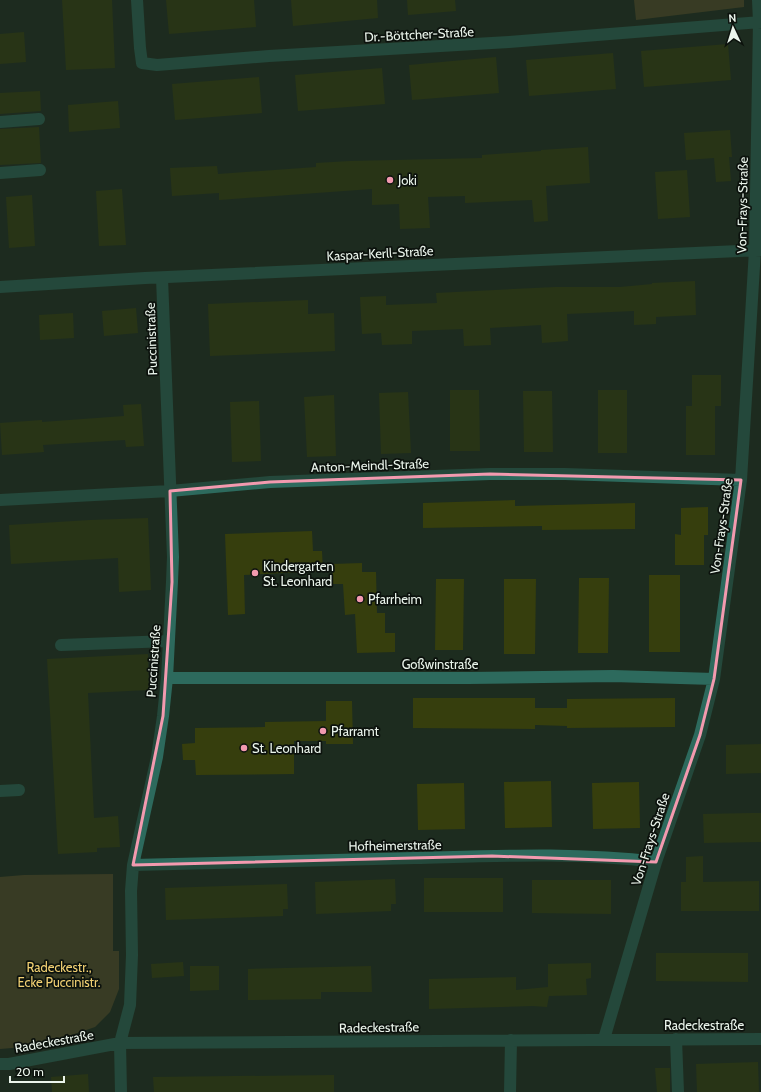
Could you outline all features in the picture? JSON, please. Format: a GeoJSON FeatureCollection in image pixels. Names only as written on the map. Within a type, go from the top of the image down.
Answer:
{"type":"FeatureCollection","features":[{"type":"Feature","properties":{"kind":"street","name":"Dr.-Böttcher-Straße"},"geometry":{"type":"LineString","coordinates":[[137,0],[142,63],[156,65],[269,56],[510,42],[760,22]]}},
{"type":"Feature","properties":{"kind":"street","name":"Von-Frays-Straße"},"geometry":{"type":"LineString","coordinates":[[604,1039],[656,862],[700,735],[714,679],[742,480],[756,321],[760,22],[758,0]]}},
{"type":"Feature","properties":{"kind":"street"},"geometry":{"type":"LineString","coordinates":[[0,122],[39,119]]}},
{"type":"Feature","properties":{"kind":"street"},"geometry":{"type":"LineString","coordinates":[[0,173],[40,170]]}},
{"type":"Feature","properties":{"kind":"street","name":"Kaspar-Kerll-Straße"},"geometry":{"type":"LineString","coordinates":[[0,287],[758,250]]}},
{"type":"Feature","properties":{"kind":"street","name":"Puccinistraße"},"geometry":{"type":"LineString","coordinates":[[121,1092],[120,1043],[130,1005],[132,955],[131,891],[133,864],[157,757],[166,678],[172,582],[162,278]]}},
{"type":"Feature","properties":{"kind":"street","name":"Anton-Meindl-Straße"},"geometry":{"type":"LineString","coordinates":[[0,500],[170,491],[270,482],[490,474],[565,474],[742,480]]}},
{"type":"Feature","properties":{"kind":"street"},"geometry":{"type":"LineString","coordinates":[[62,645],[169,641]]}},
{"type":"Feature","properties":{"kind":"street","name":"Goßwinstraße"},"geometry":{"type":"LineString","coordinates":[[166,678],[468,678],[613,676],[714,679]]}},
{"type":"Feature","properties":{"kind":"street"},"geometry":{"type":"LineString","coordinates":[[0,791],[19,790]]}},
{"type":"Feature","properties":{"kind":"street","name":"Hofheimerstraße"},"geometry":{"type":"LineString","coordinates":[[133,864],[492,856],[580,857],[634,859],[656,862]]}},
{"type":"Feature","properties":{"kind":"street"},"geometry":{"type":"LineString","coordinates":[[676,1039],[678,1092]]}},
{"type":"Feature","properties":{"kind":"street","name":"Radeckestraße"},"geometry":{"type":"LineString","coordinates":[[0,1064],[9,1064],[120,1043],[761,1039]]}},
{"type":"Feature","properties":{"kind":"street"},"geometry":{"type":"LineString","coordinates":[[510,1092],[511,1040]]}},
{"type":"Feature","properties":{"kind":"highlighted area"},"geometry":{"type":"Polygon","coordinates":[[[490,474],[741,480],[714,679],[700,735],[656,862],[492,856],[133,865],[163,716],[172,582],[170,491],[270,482],[490,474]]]}},
{"type":"Feature","properties":{"kind":"green space"},"geometry":{"type":"Polygon","coordinates":[[[634,0],[744,0],[744,7],[636,20],[634,0]]]}},
{"type":"Feature","properties":{"kind":"green space","name":"Radeckestr., Ecke Puccinistr."},"geometry":{"type":"Polygon","coordinates":[[[113,874],[113,951],[119,951],[119,989],[110,1012],[95,1027],[57,1040],[24,1047],[0,1049],[0,877],[24,875],[113,874]]]}},
{"type":"Feature","properties":{"kind":"building"},"geometry":{"type":"Polygon","coordinates":[[[62,0],[112,0],[115,68],[66,70],[62,0]]]}},
{"type":"Feature","properties":{"kind":"building"},"geometry":{"type":"Polygon","coordinates":[[[166,0],[254,0],[256,27],[169,34],[166,0]]]}},
{"type":"Feature","properties":{"kind":"building"},"geometry":{"type":"Polygon","coordinates":[[[291,0],[377,0],[378,18],[293,26],[291,0]]]}},
{"type":"Feature","properties":{"kind":"building"},"geometry":{"type":"Polygon","coordinates":[[[407,0],[455,0],[456,11],[408,15],[407,0]]]}},
{"type":"Feature","properties":{"kind":"building"},"geometry":{"type":"Polygon","coordinates":[[[24,32],[26,62],[0,64],[0,34],[24,32]]]}},
{"type":"Feature","properties":{"kind":"building"},"geometry":{"type":"Polygon","coordinates":[[[728,44],[731,80],[644,87],[641,51],[728,44]]]}},
{"type":"Feature","properties":{"kind":"building"},"geometry":{"type":"Polygon","coordinates":[[[613,53],[616,89],[529,96],[526,60],[613,53]]]}},
{"type":"Feature","properties":{"kind":"building"},"geometry":{"type":"Polygon","coordinates":[[[496,57],[499,93],[412,100],[409,65],[496,57]]]}},
{"type":"Feature","properties":{"kind":"building"},"geometry":{"type":"Polygon","coordinates":[[[382,68],[385,104],[298,111],[295,75],[382,68]]]}},
{"type":"Feature","properties":{"kind":"building"},"geometry":{"type":"Polygon","coordinates":[[[259,77],[262,113],[175,120],[172,84],[259,77]]]}},
{"type":"Feature","properties":{"kind":"building"},"geometry":{"type":"Polygon","coordinates":[[[40,91],[41,111],[0,114],[0,93],[40,91]]]}},
{"type":"Feature","properties":{"kind":"building"},"geometry":{"type":"Polygon","coordinates":[[[118,101],[120,128],[69,132],[68,105],[118,101]]]}},
{"type":"Feature","properties":{"kind":"building"},"geometry":{"type":"Polygon","coordinates":[[[39,127],[41,163],[0,165],[0,129],[39,127]]]}},
{"type":"Feature","properties":{"kind":"building"},"geometry":{"type":"Polygon","coordinates":[[[730,130],[732,157],[729,157],[731,181],[716,182],[714,158],[686,160],[684,133],[730,130]]]}},
{"type":"Feature","properties":{"kind":"building"},"geometry":{"type":"Polygon","coordinates":[[[588,147],[590,183],[546,186],[548,221],[534,222],[532,200],[465,203],[465,196],[428,197],[430,228],[400,229],[399,204],[372,205],[372,189],[219,200],[219,193],[172,196],[170,168],[217,166],[218,174],[316,167],[316,163],[482,158],[482,155],[588,147]]]}},
{"type":"Feature","properties":{"kind":"building"},"geometry":{"type":"Polygon","coordinates":[[[687,170],[690,217],[658,219],[655,172],[687,170]]]}},
{"type":"Feature","properties":{"kind":"building"},"geometry":{"type":"Polygon","coordinates":[[[122,189],[126,245],[99,246],[96,191],[122,189]]]}},
{"type":"Feature","properties":{"kind":"building"},"geometry":{"type":"Polygon","coordinates":[[[32,195],[35,246],[9,248],[6,197],[32,195]]]}},
{"type":"Feature","properties":{"kind":"building"},"geometry":{"type":"Polygon","coordinates":[[[695,281],[696,315],[656,317],[656,324],[634,325],[634,311],[567,314],[568,341],[542,343],[541,325],[490,328],[491,345],[464,346],[463,329],[412,331],[412,344],[382,345],[381,333],[362,334],[360,297],[386,296],[386,305],[437,303],[436,293],[555,287],[620,287],[652,283],[695,281]]]}},
{"type":"Feature","properties":{"kind":"building"},"geometry":{"type":"Polygon","coordinates":[[[308,300],[308,314],[334,313],[335,351],[210,356],[208,304],[308,300]]]}},
{"type":"Feature","properties":{"kind":"building"},"geometry":{"type":"Polygon","coordinates":[[[136,308],[138,333],[104,336],[102,311],[136,308]]]}},
{"type":"Feature","properties":{"kind":"building"},"geometry":{"type":"Polygon","coordinates":[[[73,313],[74,338],[40,340],[39,315],[73,313]]]}},
{"type":"Feature","properties":{"kind":"building"},"geometry":{"type":"Polygon","coordinates":[[[692,375],[721,375],[721,406],[715,406],[715,455],[686,455],[686,406],[692,406],[692,375]]]}},
{"type":"Feature","properties":{"kind":"building"},"geometry":{"type":"Polygon","coordinates":[[[450,390],[479,390],[480,451],[450,451],[450,390]]]}},
{"type":"Feature","properties":{"kind":"building"},"geometry":{"type":"Polygon","coordinates":[[[598,390],[627,390],[627,453],[598,453],[598,390]]]}},
{"type":"Feature","properties":{"kind":"building"},"geometry":{"type":"Polygon","coordinates":[[[523,391],[552,391],[553,452],[524,452],[523,391]]]}},
{"type":"Feature","properties":{"kind":"building"},"geometry":{"type":"Polygon","coordinates":[[[408,392],[411,453],[381,454],[379,393],[408,392]]]}},
{"type":"Feature","properties":{"kind":"building"},"geometry":{"type":"Polygon","coordinates":[[[334,395],[336,456],[307,457],[304,397],[334,395]]]}},
{"type":"Feature","properties":{"kind":"building"},"geometry":{"type":"Polygon","coordinates":[[[259,401],[261,461],[232,462],[230,402],[259,401]]]}},
{"type":"Feature","properties":{"kind":"building"},"geometry":{"type":"Polygon","coordinates":[[[141,404],[144,446],[126,447],[125,440],[43,445],[44,452],[2,455],[0,423],[42,420],[42,422],[124,416],[123,405],[141,404]]]}},
{"type":"Feature","properties":{"kind":"building"},"geometry":{"type":"Polygon","coordinates":[[[515,500],[515,506],[635,503],[635,529],[542,530],[542,526],[423,528],[423,503],[515,500]]]}},
{"type":"Feature","properties":{"kind":"building"},"geometry":{"type":"Polygon","coordinates":[[[708,507],[708,535],[704,535],[704,565],[675,565],[675,534],[681,535],[681,508],[708,507]]]}},
{"type":"Feature","properties":{"kind":"building"},"geometry":{"type":"Polygon","coordinates":[[[148,518],[151,590],[119,592],[118,558],[11,564],[9,525],[148,518]]]}},
{"type":"Feature","properties":{"kind":"building","name":"Kindergarten St. Leonhard"},"geometry":{"type":"Polygon","coordinates":[[[312,531],[313,551],[322,551],[323,571],[244,575],[245,614],[228,615],[225,534],[312,531]]]}},
{"type":"Feature","properties":{"kind":"building","name":"Pfarrheim"},"geometry":{"type":"Polygon","coordinates":[[[362,563],[362,572],[376,572],[377,613],[385,613],[385,633],[395,633],[395,652],[357,653],[355,614],[345,615],[343,584],[333,584],[332,564],[362,563]]]}},
{"type":"Feature","properties":{"kind":"building"},"geometry":{"type":"Polygon","coordinates":[[[649,575],[680,575],[680,652],[649,652],[649,575]]]}},
{"type":"Feature","properties":{"kind":"building"},"geometry":{"type":"Polygon","coordinates":[[[579,578],[609,578],[608,653],[578,653],[579,578]]]}},
{"type":"Feature","properties":{"kind":"building"},"geometry":{"type":"Polygon","coordinates":[[[436,579],[464,579],[463,650],[435,650],[436,579]]]}},
{"type":"Feature","properties":{"kind":"building"},"geometry":{"type":"Polygon","coordinates":[[[504,579],[536,579],[535,654],[504,654],[504,579]]]}},
{"type":"Feature","properties":{"kind":"building"},"geometry":{"type":"Polygon","coordinates":[[[148,654],[149,690],[88,693],[94,818],[118,816],[120,847],[97,848],[97,852],[58,854],[47,659],[148,654]]]}},
{"type":"Feature","properties":{"kind":"building"},"geometry":{"type":"Polygon","coordinates":[[[413,698],[535,698],[535,708],[567,708],[567,699],[675,698],[675,727],[567,728],[567,726],[535,725],[535,729],[413,728],[413,698]]]}},
{"type":"Feature","properties":{"kind":"building","name":"St. Leonhard"},"geometry":{"type":"Polygon","coordinates":[[[326,701],[352,701],[353,744],[326,744],[326,741],[294,741],[294,774],[196,775],[195,760],[183,760],[182,744],[195,743],[195,728],[265,727],[265,722],[326,721],[326,701]]]}},
{"type":"Feature","properties":{"kind":"building"},"geometry":{"type":"Polygon","coordinates":[[[761,744],[761,773],[726,774],[726,745],[761,744]]]}},
{"type":"Feature","properties":{"kind":"building"},"geometry":{"type":"Polygon","coordinates":[[[551,781],[552,827],[505,828],[504,782],[551,781]]]}},
{"type":"Feature","properties":{"kind":"building"},"geometry":{"type":"Polygon","coordinates":[[[639,782],[640,828],[593,829],[592,783],[639,782]]]}},
{"type":"Feature","properties":{"kind":"building"},"geometry":{"type":"Polygon","coordinates":[[[464,783],[465,829],[418,830],[417,784],[464,783]]]}},
{"type":"Feature","properties":{"kind":"building"},"geometry":{"type":"Polygon","coordinates":[[[761,813],[761,842],[704,843],[703,814],[761,813]]]}},
{"type":"Feature","properties":{"kind":"building"},"geometry":{"type":"Polygon","coordinates":[[[703,856],[703,882],[759,881],[759,911],[681,911],[681,882],[686,882],[686,857],[703,856]]]}},
{"type":"Feature","properties":{"kind":"building"},"geometry":{"type":"Polygon","coordinates":[[[424,878],[503,878],[503,912],[424,912],[424,878]]]}},
{"type":"Feature","properties":{"kind":"building"},"geometry":{"type":"Polygon","coordinates":[[[395,879],[396,904],[391,904],[391,911],[316,914],[315,882],[395,879]]]}},
{"type":"Feature","properties":{"kind":"building"},"geometry":{"type":"Polygon","coordinates":[[[532,880],[611,880],[611,914],[532,913],[532,880]]]}},
{"type":"Feature","properties":{"kind":"building"},"geometry":{"type":"Polygon","coordinates":[[[287,884],[288,909],[283,909],[283,916],[166,920],[165,888],[287,884]]]}},
{"type":"Feature","properties":{"kind":"building"},"geometry":{"type":"Polygon","coordinates":[[[656,953],[748,953],[748,982],[656,981],[656,953]]]}},
{"type":"Feature","properties":{"kind":"building"},"geometry":{"type":"Polygon","coordinates":[[[183,962],[184,976],[152,978],[151,964],[183,962]]]}},
{"type":"Feature","properties":{"kind":"building"},"geometry":{"type":"Polygon","coordinates":[[[591,963],[591,978],[586,979],[587,995],[549,996],[547,1007],[533,1006],[429,1009],[429,979],[516,977],[516,990],[548,987],[548,964],[591,963]]]}},
{"type":"Feature","properties":{"kind":"building"},"geometry":{"type":"Polygon","coordinates":[[[190,966],[219,966],[219,990],[190,991],[190,966]]]}},
{"type":"Feature","properties":{"kind":"building"},"geometry":{"type":"Polygon","coordinates":[[[371,966],[372,992],[321,992],[321,999],[248,1000],[248,969],[371,966]]]}},
{"type":"Feature","properties":{"kind":"building"},"geometry":{"type":"Polygon","coordinates":[[[758,1062],[759,1092],[697,1092],[696,1064],[758,1062]]]}},
{"type":"Feature","properties":{"kind":"building"},"geometry":{"type":"Polygon","coordinates":[[[655,1068],[670,1068],[670,1092],[657,1092],[655,1068]]]}},
{"type":"Feature","properties":{"kind":"building"},"geometry":{"type":"Polygon","coordinates":[[[88,1074],[89,1092],[52,1092],[51,1077],[88,1074]]]}},
{"type":"Feature","properties":{"kind":"building"},"geometry":{"type":"Polygon","coordinates":[[[334,1075],[334,1092],[154,1092],[153,1077],[334,1075]]]}},
{"type":"Feature","properties":{"kind":"place","name":"Joki"},"geometry":{"type":"Point","coordinates":[390,180]}},
{"type":"Feature","properties":{"kind":"place","name":"Kindergarten St. Leonhard"},"geometry":{"type":"Point","coordinates":[255,573]}},
{"type":"Feature","properties":{"kind":"place","name":"Pfarrheim"},"geometry":{"type":"Point","coordinates":[360,599]}},
{"type":"Feature","properties":{"kind":"place","name":"Pfarramt"},"geometry":{"type":"Point","coordinates":[323,731]}},
{"type":"Feature","properties":{"kind":"place","name":"St. Leonhard"},"geometry":{"type":"Point","coordinates":[244,748]}}]}
